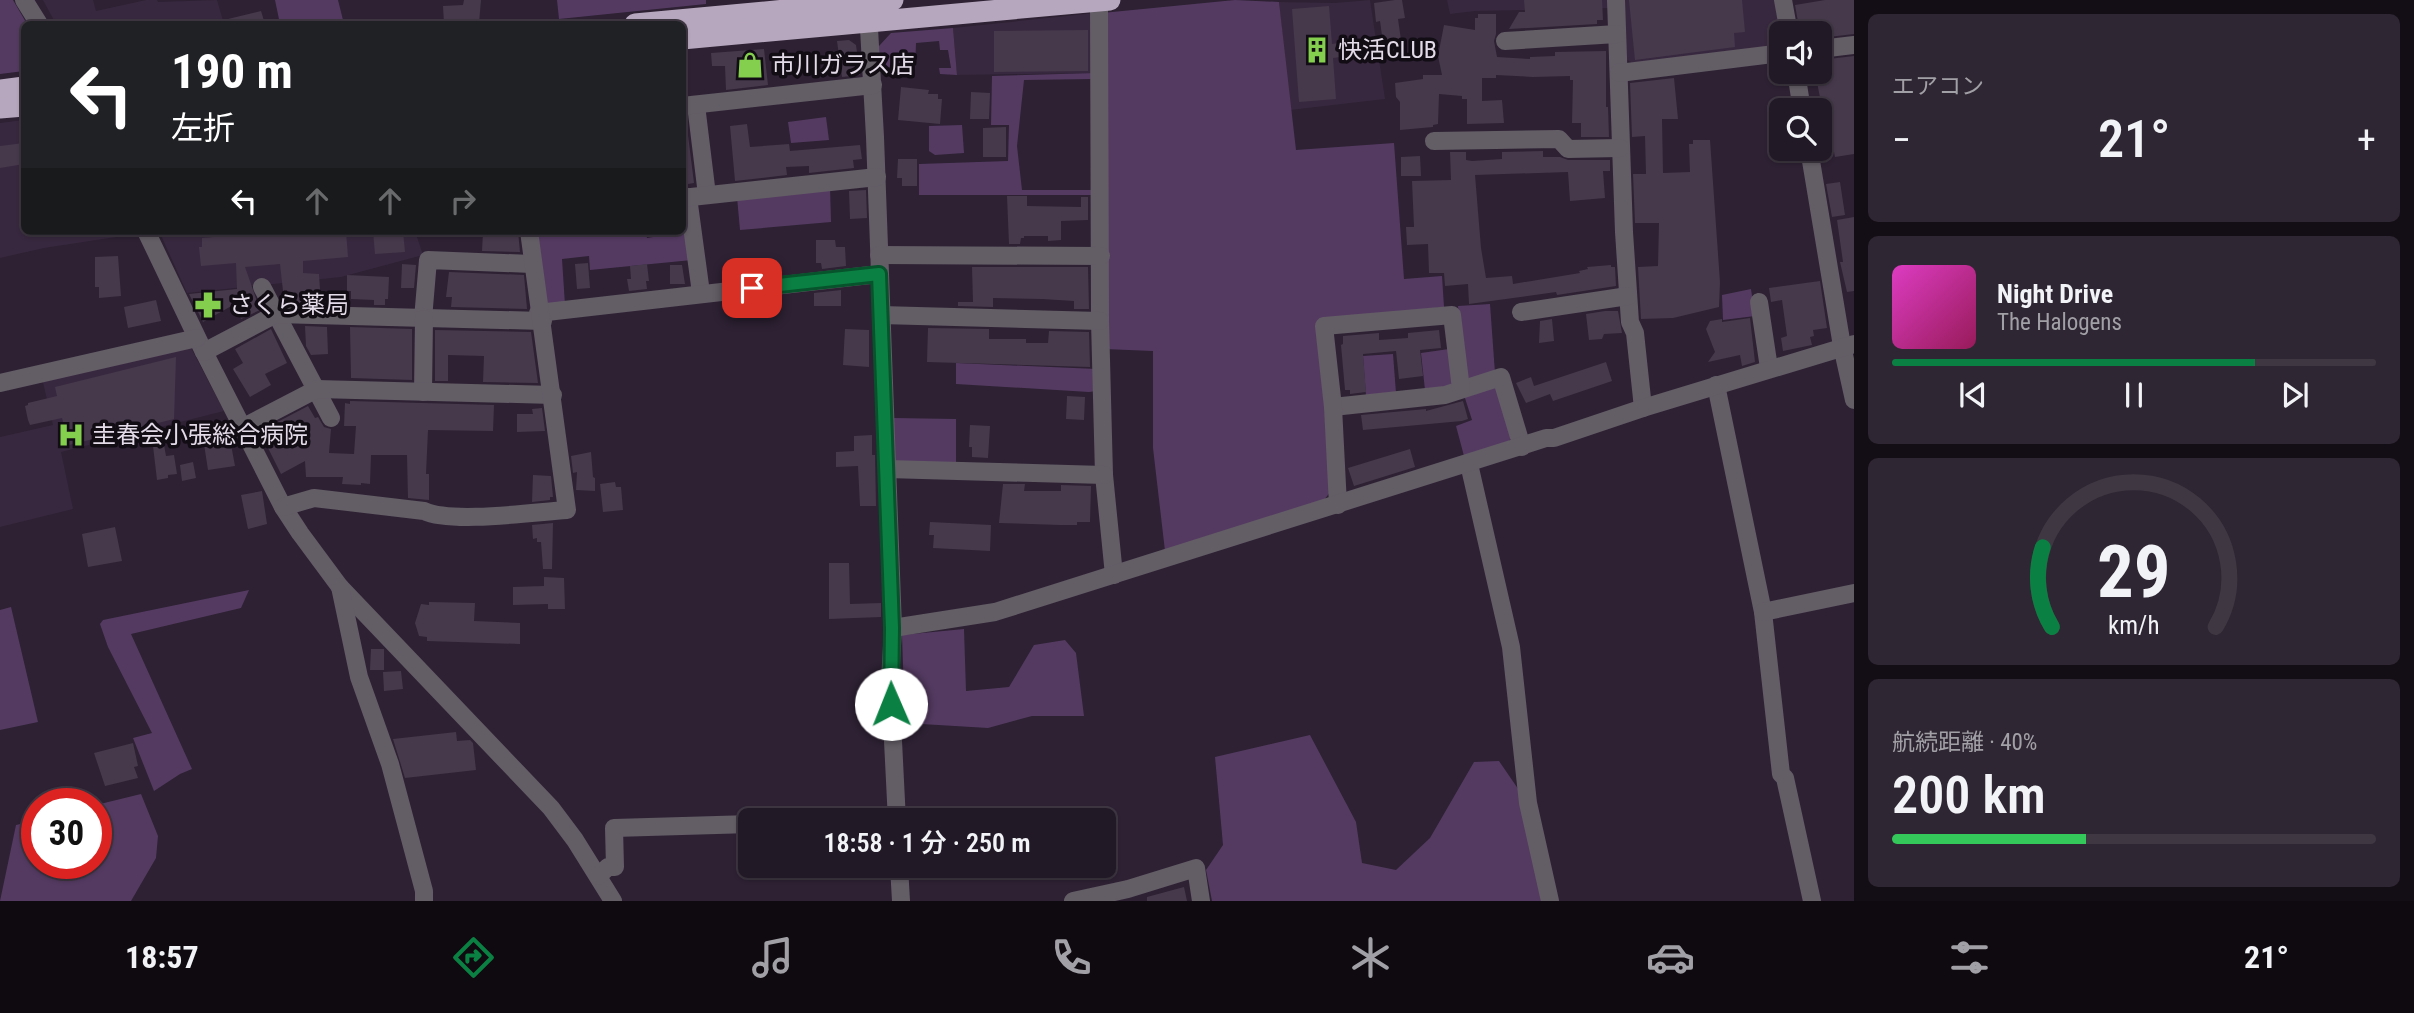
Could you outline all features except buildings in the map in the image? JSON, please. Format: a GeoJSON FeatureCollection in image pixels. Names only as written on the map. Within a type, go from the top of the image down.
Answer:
{"type":"FeatureCollection","features":[{"type":"Feature","properties":{"kind":"highway"},"geometry":{"type":"LineString","coordinates":[[686,38],[868,8],[893,0]]}},
{"type":"Feature","properties":{"kind":"highway"},"geometry":{"type":"LineString","coordinates":[[679,21],[868,8],[1104,1]]}},
{"type":"Feature","properties":{"kind":"highway"},"geometry":{"type":"LineString","coordinates":[[0,90],[21,87]]}},
{"type":"Feature","properties":{"kind":"highway"},"geometry":{"type":"LineString","coordinates":[[0,108],[21,106]]}},
{"type":"Feature","properties":{"kind":"street"},"geometry":{"type":"LineString","coordinates":[[24,0],[37,21]]}},
{"type":"Feature","properties":{"kind":"street"},"geometry":{"type":"LineString","coordinates":[[1616,0],[1628,296],[1643,408]]}},
{"type":"Feature","properties":{"kind":"street"},"geometry":{"type":"LineString","coordinates":[[1783,0],[1787,21]]}},
{"type":"Feature","properties":{"kind":"street"},"geometry":{"type":"LineString","coordinates":[[1104,1],[1100,321],[1104,475],[1114,575]]}},
{"type":"Feature","properties":{"kind":"street"},"geometry":{"type":"LineString","coordinates":[[868,8],[877,177],[892,628],[890,681],[896,808]]}},
{"type":"Feature","properties":{"kind":"street"},"geometry":{"type":"LineString","coordinates":[[1506,41],[1618,34]]}},
{"type":"Feature","properties":{"kind":"street"},"geometry":{"type":"LineString","coordinates":[[1832,48],[1854,45]]}},
{"type":"Feature","properties":{"kind":"street"},"geometry":{"type":"LineString","coordinates":[[1619,73],[1769,55]]}},
{"type":"Feature","properties":{"kind":"street"},"geometry":{"type":"LineString","coordinates":[[707,195],[689,105],[873,85]]}},
{"type":"Feature","properties":{"kind":"street"},"geometry":{"type":"LineString","coordinates":[[1434,141],[1559,139],[1567,149],[1620,148]]}},
{"type":"Feature","properties":{"kind":"street"},"geometry":{"type":"LineString","coordinates":[[1811,161],[1848,345],[1854,400]]}},
{"type":"Feature","properties":{"kind":"street"},"geometry":{"type":"LineString","coordinates":[[686,198],[877,177]]}},
{"type":"Feature","properties":{"kind":"street"},"geometry":{"type":"LineString","coordinates":[[686,204],[701,293]]}},
{"type":"Feature","properties":{"kind":"street"},"geometry":{"type":"LineString","coordinates":[[148,235],[200,345],[283,507],[340,587],[551,808],[575,839],[613,901]]}},
{"type":"Feature","properties":{"kind":"street"},"geometry":{"type":"LineString","coordinates":[[283,507],[314,499],[475,517],[567,510],[529,235]]}},
{"type":"Feature","properties":{"kind":"street"},"geometry":{"type":"LineString","coordinates":[[879,255],[1101,256]]}},
{"type":"Feature","properties":{"kind":"street"},"geometry":{"type":"LineString","coordinates":[[423,392],[428,260],[532,264]]}},
{"type":"Feature","properties":{"kind":"street"},"geometry":{"type":"LineString","coordinates":[[0,383],[200,345],[276,314],[424,319],[541,317],[701,293],[879,274]]}},
{"type":"Feature","properties":{"kind":"street"},"geometry":{"type":"LineString","coordinates":[[262,287],[331,418]]}},
{"type":"Feature","properties":{"kind":"street"},"geometry":{"type":"LineString","coordinates":[[1521,312],[1628,296]]}},
{"type":"Feature","properties":{"kind":"street"},"geometry":{"type":"LineString","coordinates":[[1759,302],[1769,368]]}},
{"type":"Feature","properties":{"kind":"street"},"geometry":{"type":"LineString","coordinates":[[881,315],[1100,321]]}},
{"type":"Feature","properties":{"kind":"street"},"geometry":{"type":"LineString","coordinates":[[1338,505],[1333,407],[1324,326],[1452,315],[1461,389]]}},
{"type":"Feature","properties":{"kind":"street"},"geometry":{"type":"LineString","coordinates":[[892,628],[995,612],[1848,345]]}},
{"type":"Feature","properties":{"kind":"street"},"geometry":{"type":"LineString","coordinates":[[1333,407],[1444,394],[1501,377],[1522,447]]}},
{"type":"Feature","properties":{"kind":"street"},"geometry":{"type":"LineString","coordinates":[[1716,385],[1763,612],[1781,774],[1785,778],[1812,901]]}},
{"type":"Feature","properties":{"kind":"street"},"geometry":{"type":"LineString","coordinates":[[242,428],[317,389],[553,395]]}},
{"type":"Feature","properties":{"kind":"street"},"geometry":{"type":"LineString","coordinates":[[1469,464],[1511,647],[1528,803],[1550,901]]}},
{"type":"Feature","properties":{"kind":"street"},"geometry":{"type":"LineString","coordinates":[[887,469],[1104,475]]}},
{"type":"Feature","properties":{"kind":"street"},"geometry":{"type":"LineString","coordinates":[[340,587],[359,677],[390,764],[424,891],[424,901]]}},
{"type":"Feature","properties":{"kind":"street"},"geometry":{"type":"LineString","coordinates":[[1763,612],[1854,593]]}},
{"type":"Feature","properties":{"kind":"street"},"geometry":{"type":"LineString","coordinates":[[598,876],[608,867],[615,867],[614,828],[738,824]]}},
{"type":"Feature","properties":{"kind":"street"},"geometry":{"type":"LineString","coordinates":[[1073,901],[1128,889],[1196,867],[1200,901]]}},
{"type":"Feature","properties":{"kind":"street"},"geometry":{"type":"LineString","coordinates":[[900,878],[901,901]]}},
{"type":"Feature","properties":{"kind":"shaded area"},"geometry":{"type":"Polygon","coordinates":[[[0,0],[13,0],[25,21],[21,21],[21,71],[0,74],[0,0]]]}},
{"type":"Feature","properties":{"kind":"shaded area"},"geometry":{"type":"Polygon","coordinates":[[[43,0],[93,0],[96,11],[146,0],[217,0],[223,21],[54,21],[43,0]]]}},
{"type":"Feature","properties":{"kind":"shaded area"},"geometry":{"type":"Polygon","coordinates":[[[275,0],[338,0],[343,21],[279,21],[275,0]]]}},
{"type":"Feature","properties":{"kind":"shaded area"},"geometry":{"type":"Polygon","coordinates":[[[557,0],[706,0],[706,4],[559,19],[557,0]]]}},
{"type":"Feature","properties":{"kind":"shaded area"},"geometry":{"type":"Polygon","coordinates":[[[1235,0],[1279,2],[1296,150],[1394,143],[1404,279],[1442,276],[1444,307],[1318,321],[1331,491],[1324,500],[1165,551],[1153,448],[1153,351],[1104,349],[1102,13],[1235,0]]]}},
{"type":"Feature","properties":{"kind":"shaded area"},"geometry":{"type":"Polygon","coordinates":[[[1370,0],[1385,99],[1290,110],[1279,2],[1335,3],[1370,0]]]}},
{"type":"Feature","properties":{"kind":"shaded area"},"geometry":{"type":"Polygon","coordinates":[[[1447,0],[1611,0],[1612,8],[1450,14],[1447,0]]]}},
{"type":"Feature","properties":{"kind":"shaded area"},"geometry":{"type":"Polygon","coordinates":[[[1623,0],[1776,0],[1778,21],[1769,21],[1769,47],[1633,64],[1626,59],[1623,0]]]}},
{"type":"Feature","properties":{"kind":"shaded area"},"geometry":{"type":"Polygon","coordinates":[[[1095,13],[1096,73],[957,75],[953,28],[1095,13]]]}},
{"type":"Feature","properties":{"kind":"shaded area"},"geometry":{"type":"Polygon","coordinates":[[[953,28],[957,75],[940,74],[939,68],[951,68],[948,50],[940,50],[939,41],[916,43],[915,71],[879,64],[879,46],[891,33],[953,28]]]}},
{"type":"Feature","properties":{"kind":"shaded area"},"geometry":{"type":"Polygon","coordinates":[[[1096,73],[1098,195],[919,195],[919,164],[1008,161],[1009,125],[991,125],[992,76],[1096,73]],[[1093,79],[1024,80],[1017,146],[1022,190],[1096,190],[1093,79]]]}},
{"type":"Feature","properties":{"kind":"shaded area"},"geometry":{"type":"Polygon","coordinates":[[[826,117],[829,140],[791,143],[788,122],[826,117]]]}},
{"type":"Feature","properties":{"kind":"shaded area"},"geometry":{"type":"Polygon","coordinates":[[[21,120],[21,235],[129,235],[44,248],[0,258],[0,123],[21,120]]]}},
{"type":"Feature","properties":{"kind":"shaded area"},"geometry":{"type":"Polygon","coordinates":[[[962,125],[964,153],[935,155],[929,151],[929,126],[962,125]]]}},
{"type":"Feature","properties":{"kind":"shaded area"},"geometry":{"type":"Polygon","coordinates":[[[830,187],[831,222],[740,230],[737,197],[830,187]]]}},
{"type":"Feature","properties":{"kind":"shaded area"},"geometry":{"type":"Polygon","coordinates":[[[688,231],[692,260],[590,270],[589,256],[562,259],[565,305],[549,307],[541,301],[533,235],[647,235],[647,238],[686,235],[688,231]]]}},
{"type":"Feature","properties":{"kind":"shaded area"},"geometry":{"type":"Polygon","coordinates":[[[161,235],[416,235],[423,255],[341,277],[187,293],[161,235]]]}},
{"type":"Feature","properties":{"kind":"shaded area"},"geometry":{"type":"Polygon","coordinates":[[[1751,289],[1755,316],[1723,320],[1722,295],[1751,289]]]}},
{"type":"Feature","properties":{"kind":"shaded area"},"geometry":{"type":"Polygon","coordinates":[[[1490,304],[1495,373],[1472,380],[1465,376],[1458,306],[1490,304]]]}},
{"type":"Feature","properties":{"kind":"shaded area","name":"圭春会小張総合病院"},"geometry":{"type":"Polygon","coordinates":[[[189,344],[224,411],[61,452],[73,509],[0,527],[0,437],[53,425],[42,378],[189,344]]]}},
{"type":"Feature","properties":{"kind":"shaded area"},"geometry":{"type":"Polygon","coordinates":[[[1449,349],[1453,381],[1450,386],[1425,390],[1421,353],[1449,349]]]}},
{"type":"Feature","properties":{"kind":"shaded area"},"geometry":{"type":"Polygon","coordinates":[[[1393,354],[1396,393],[1366,396],[1363,356],[1393,354]]]}},
{"type":"Feature","properties":{"kind":"shaded area"},"geometry":{"type":"Polygon","coordinates":[[[956,363],[1097,369],[1097,391],[956,384],[956,363]]]}},
{"type":"Feature","properties":{"kind":"shaded area"},"geometry":{"type":"Polygon","coordinates":[[[1491,386],[1498,389],[1512,436],[1508,443],[1464,456],[1456,426],[1472,420],[1464,395],[1491,386]]]}},
{"type":"Feature","properties":{"kind":"shaded area"},"geometry":{"type":"Polygon","coordinates":[[[893,418],[956,419],[956,467],[895,463],[893,418]]]}},
{"type":"Feature","properties":{"kind":"shaded area"},"geometry":{"type":"Polygon","coordinates":[[[249,590],[241,608],[131,634],[192,769],[154,791],[133,738],[152,733],[108,647],[100,624],[103,620],[249,590]]]}},
{"type":"Feature","properties":{"kind":"shaded area"},"geometry":{"type":"Polygon","coordinates":[[[11,607],[38,722],[0,730],[0,610],[11,607]]]}},
{"type":"Feature","properties":{"kind":"shaded area"},"geometry":{"type":"Polygon","coordinates":[[[964,629],[966,691],[1009,687],[1034,645],[1065,640],[1076,653],[1084,716],[1032,716],[988,728],[905,723],[902,635],[964,629]]]}},
{"type":"Feature","properties":{"kind":"shaded area"},"geometry":{"type":"Polygon","coordinates":[[[1310,735],[1356,822],[1362,863],[1396,870],[1430,838],[1474,762],[1499,761],[1523,796],[1547,901],[1212,901],[1206,870],[1223,845],[1215,757],[1310,735]]]}},
{"type":"Feature","properties":{"kind":"shaded area"},"geometry":{"type":"Polygon","coordinates":[[[141,794],[158,836],[156,858],[131,901],[0,901],[16,825],[21,824],[21,879],[112,879],[112,801],[141,794]]]}},
{"type":"Feature","properties":{"kind":"place","name":"快活CLUB"},"geometry":{"type":"Point","coordinates":[1317,50]}},
{"type":"Feature","properties":{"kind":"place","name":"市川ガラス店"},"geometry":{"type":"Point","coordinates":[750,65]}},
{"type":"Feature","properties":{"kind":"place","name":"さくら薬局"},"geometry":{"type":"Point","coordinates":[208,305]}},
{"type":"Feature","properties":{"kind":"place","name":"圭春会小張総合病院"},"geometry":{"type":"Point","coordinates":[71,435]}},
{"type":"Feature","properties":{"kind":"route"},"geometry":{"type":"LineString","coordinates":[[752,288],[879,274],[892,628],[891,704]]}}]}
